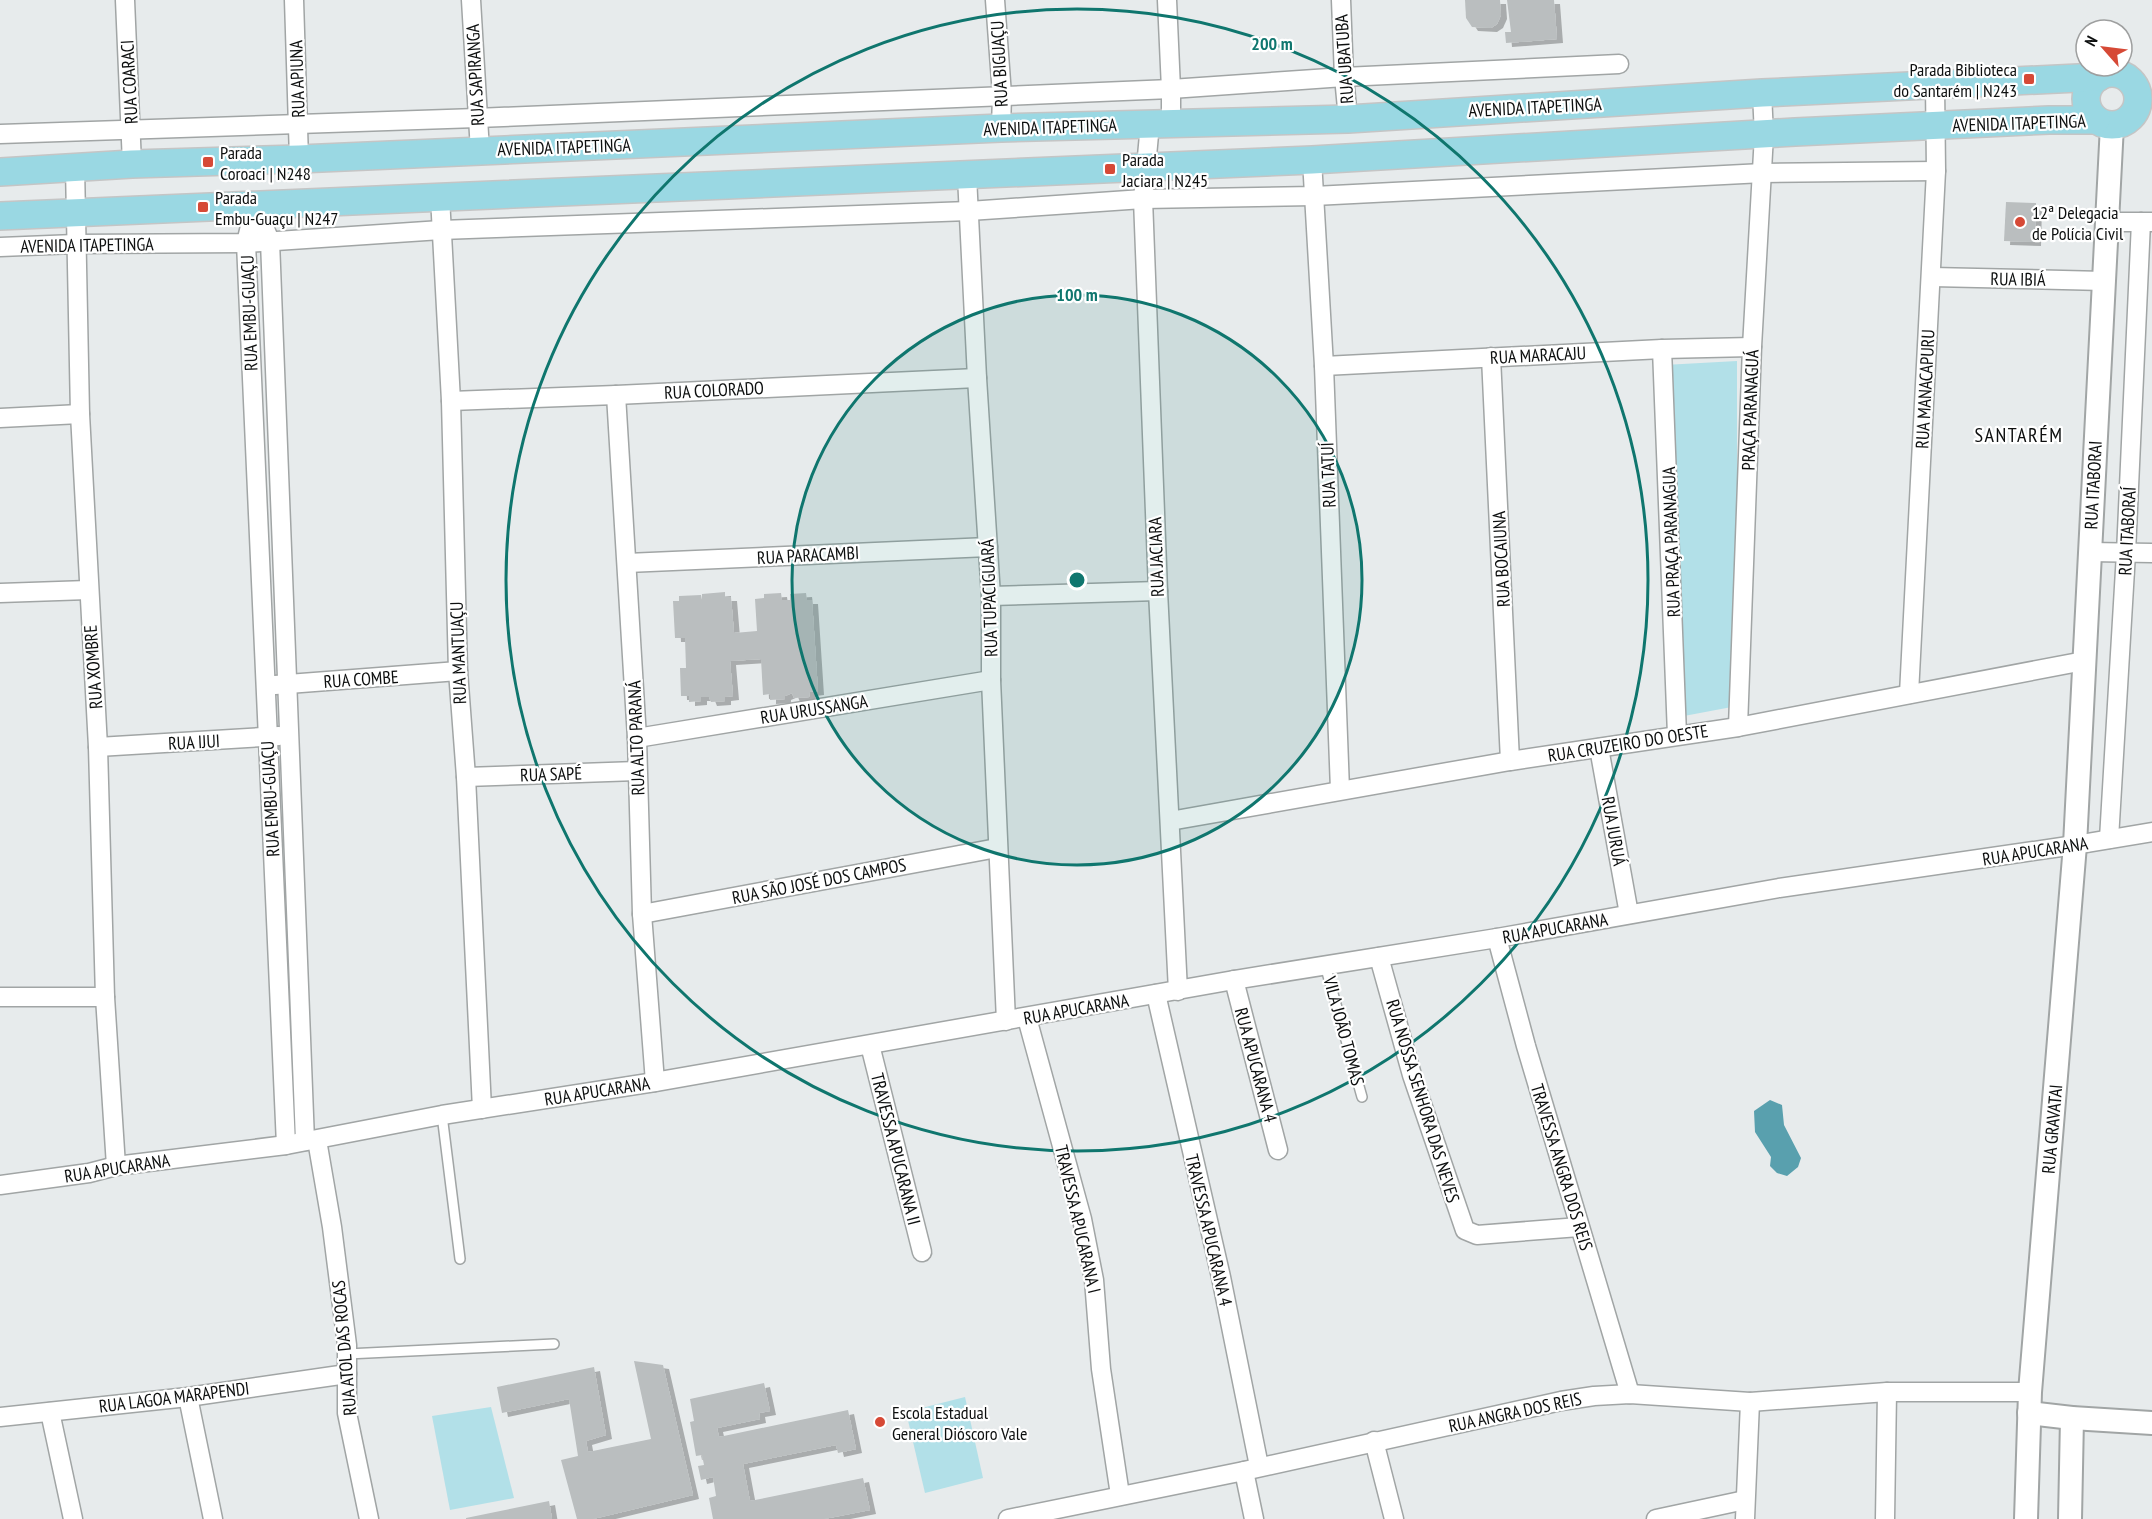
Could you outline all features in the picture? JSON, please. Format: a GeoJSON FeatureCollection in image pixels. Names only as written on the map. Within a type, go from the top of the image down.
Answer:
{"type":"FeatureCollection","features":[{"type":"Feature","properties":{"kind":"main road","name":"AVENIDA ITAPETINGA"},"geometry":{"type":"LineString","coordinates":[[2134,75],[2152,74]]}},
{"type":"Feature","properties":{"kind":"main road","name":"AVENIDA ITAPETINGA"},"geometry":{"type":"LineString","coordinates":[[0,172],[132,164],[299,159],[1001,128],[1348,118],[1762,93],[2074,78]]}},
{"type":"Feature","properties":{"kind":"main road"},"geometry":{"type":"LineString","coordinates":[[2107,78],[2088,89],[2086,98],[2090,114],[2123,118],[2138,96],[2130,81],[2119,78]]}},
{"type":"Feature","properties":{"kind":"main road","name":"AVENIDA ITAPETINGA"},"geometry":{"type":"LineString","coordinates":[[0,216],[967,176],[2123,118]]}},
{"type":"Feature","properties":{"kind":"main road"},"geometry":{"type":"LineString","coordinates":[[620,145],[623,189]]}},
{"type":"Feature","properties":{"kind":"main road"},"geometry":{"type":"LineString","coordinates":[[254,160],[255,205]]}},
{"type":"Feature","properties":{"kind":"street","name":"RUA COARACI"},"geometry":{"type":"LineString","coordinates":[[124,0],[132,164]]}},
{"type":"Feature","properties":{"kind":"street","name":"RUA APIUNA"},"geometry":{"type":"LineString","coordinates":[[294,0],[299,159]]}},
{"type":"Feature","properties":{"kind":"street","name":"RUA SAPIRANGA"},"geometry":{"type":"LineString","coordinates":[[471,0],[480,151]]}},
{"type":"Feature","properties":{"kind":"street","name":"RUA BIGUAÇU"},"geometry":{"type":"LineString","coordinates":[[995,0],[1002,94],[1001,128]]}},
{"type":"Feature","properties":{"kind":"street","name":"RUA JACIARA"},"geometry":{"type":"LineString","coordinates":[[1167,0],[1171,89],[1144,167],[1143,199],[1158,591],[1178,991]]}},
{"type":"Feature","properties":{"kind":"street","name":"RUA UBATUBA"},"geometry":{"type":"LineString","coordinates":[[1341,0],[1348,118]]}},
{"type":"Feature","properties":{"kind":"street","name":"AVENIDA ITAPETINGA"},"geometry":{"type":"LineString","coordinates":[[0,134],[477,118],[1002,94],[1171,89],[1344,77],[1619,64]]}},
{"type":"Feature","properties":{"kind":"street","name":"RUA MANACAPURU"},"geometry":{"type":"LineString","coordinates":[[1909,694],[1932,277],[1936,171],[1935,85]]}},
{"type":"Feature","properties":{"kind":"street","name":"PRAÇA PARANAGUÁ"},"geometry":{"type":"LineString","coordinates":[[1738,727],[1752,347],[1763,173],[1762,93]]}},
{"type":"Feature","properties":{"kind":"street","name":"RUA ITABORAI"},"geometry":{"type":"LineString","coordinates":[[2075,845],[2107,222],[2123,118]]}},
{"type":"Feature","properties":{"kind":"street","name":"RUA TATUÍ"},"geometry":{"type":"LineString","coordinates":[[1312,160],[1324,366],[1340,790]]}},
{"type":"Feature","properties":{"kind":"street","name":"RUA XOMBRE"},"geometry":{"type":"LineString","coordinates":[[75,167],[80,414],[98,747],[105,997],[116,1167]]}},
{"type":"Feature","properties":{"kind":"street","name":"AVENIDA ITAPETINGA"},"geometry":{"type":"LineString","coordinates":[[0,247],[246,243],[441,230],[969,211],[1143,199],[1314,196],[1763,173],[1936,171]]}},
{"type":"Feature","properties":{"kind":"street","name":"RUA TUPACIGUARÁ"},"geometry":{"type":"LineString","coordinates":[[967,176],[977,378],[992,596],[991,680],[1006,1022]]}},
{"type":"Feature","properties":{"kind":"street","name":"RUA MANTUAÇU"},"geometry":{"type":"LineString","coordinates":[[440,197],[451,400],[458,671],[466,777],[483,1108]]}},
{"type":"Feature","properties":{"kind":"street","name":"RUA EMBU-GUAÇU"},"geometry":{"type":"LineString","coordinates":[[255,205],[270,241],[287,684],[311,1141]]}},
{"type":"Feature","properties":{"kind":"street","name":"RUA EMBU-GUAÇU"},"geometry":{"type":"LineString","coordinates":[[255,205],[246,243],[286,1145]]}},
{"type":"Feature","properties":{"kind":"street"},"geometry":{"type":"LineString","coordinates":[[2107,222],[2147,222]]}},
{"type":"Feature","properties":{"kind":"street","name":"RUA ITABORAÍ"},"geometry":{"type":"LineString","coordinates":[[2109,839],[2147,222]]}},
{"type":"Feature","properties":{"kind":"street","name":"RUA IBIÁ"},"geometry":{"type":"LineString","coordinates":[[1932,277],[2104,280]]}},
{"type":"Feature","properties":{"kind":"street","name":"RUA MARACAJU"},"geometry":{"type":"LineString","coordinates":[[1324,366],[1662,349],[1752,347]]}},
{"type":"Feature","properties":{"kind":"street","name":"RUA PRAÇA PARANAGUA"},"geometry":{"type":"LineString","coordinates":[[1662,349],[1677,735]]}},
{"type":"Feature","properties":{"kind":"street","name":"RUA BOCAIUNA"},"geometry":{"type":"LineString","coordinates":[[1491,357],[1510,761]]}},
{"type":"Feature","properties":{"kind":"street","name":"RUA COLORADO"},"geometry":{"type":"LineString","coordinates":[[451,400],[616,395],[977,378]]}},
{"type":"Feature","properties":{"kind":"street","name":"RUA ALTO PARANÁ"},"geometry":{"type":"LineString","coordinates":[[616,395],[637,738],[642,914],[655,1082]]}},
{"type":"Feature","properties":{"kind":"street"},"geometry":{"type":"LineString","coordinates":[[0,418],[80,414]]}},
{"type":"Feature","properties":{"kind":"street","name":"RUA PARACAMBI"},"geometry":{"type":"LineString","coordinates":[[627,563],[988,547]]}},
{"type":"Feature","properties":{"kind":"street"},"geometry":{"type":"LineString","coordinates":[[2090,552],[2152,553]]}},
{"type":"Feature","properties":{"kind":"street"},"geometry":{"type":"LineString","coordinates":[[0,593],[88,590]]}},
{"type":"Feature","properties":{"kind":"street"},"geometry":{"type":"LineString","coordinates":[[992,596],[1158,591]]}},
{"type":"Feature","properties":{"kind":"street","name":"RUA CRUZEIRO DO OESTE"},"geometry":{"type":"LineString","coordinates":[[1170,821],[1510,761],[1738,727],[2084,661]]}},
{"type":"Feature","properties":{"kind":"street","name":"RUA COMBE"},"geometry":{"type":"LineString","coordinates":[[265,686],[458,671]]}},
{"type":"Feature","properties":{"kind":"street","name":"RUA URUSSANGA"},"geometry":{"type":"LineString","coordinates":[[637,738],[991,680]]}},
{"type":"Feature","properties":{"kind":"street","name":"RUA IJUI"},"geometry":{"type":"LineString","coordinates":[[98,747],[290,735]]}},
{"type":"Feature","properties":{"kind":"street","name":"RUA JURUÁ"},"geometry":{"type":"LineString","coordinates":[[1599,748],[1629,914]]}},
{"type":"Feature","properties":{"kind":"street","name":"RUA SAPÉ"},"geometry":{"type":"LineString","coordinates":[[466,777],[637,771]]}},
{"type":"Feature","properties":{"kind":"street","name":"RUA APUCARANA"},"geometry":{"type":"LineString","coordinates":[[0,1185],[311,1141],[442,1115],[655,1082],[1006,1022],[1234,980],[1497,938],[1779,888],[2152,832]]}},
{"type":"Feature","properties":{"kind":"street","name":"RUA GRAVATAI"},"geometry":{"type":"LineString","coordinates":[[2026,1519],[2029,1402],[2075,845]]}},
{"type":"Feature","properties":{"kind":"street","name":"RUA SÃO JOSÉ DOS CAMPOS"},"geometry":{"type":"LineString","coordinates":[[642,914],[997,848]]}},
{"type":"Feature","properties":{"kind":"street","name":"TRAVESSA ANGRA DOS REIS"},"geometry":{"type":"LineString","coordinates":[[1497,938],[1526,1046],[1630,1394]]}},
{"type":"Feature","properties":{"kind":"street","name":"RUA NOSSA SENHORA DAS NEVES"},"geometry":{"type":"LineString","coordinates":[[1379,957],[1412,1075],[1462,1226],[1468,1232],[1477,1235],[1579,1227]]}},
{"type":"Feature","properties":{"kind":"street","name":"RUA APUCARANA 4"},"geometry":{"type":"LineString","coordinates":[[1234,980],[1278,1150]]}},
{"type":"Feature","properties":{"kind":"street","name":"TRAVESSA APUCARANA 4"},"geometry":{"type":"LineString","coordinates":[[1156,994],[1221,1277],[1251,1468],[1254,1519]]}},
{"type":"Feature","properties":{"kind":"street"},"geometry":{"type":"LineString","coordinates":[[0,997],[105,997]]}},
{"type":"Feature","properties":{"kind":"street","name":"TRAVESSA APUCARANA I"},"geometry":{"type":"LineString","coordinates":[[1027,1018],[1082,1219],[1094,1280],[1101,1368],[1120,1495]]}},
{"type":"Feature","properties":{"kind":"street","name":"TRAVESSA APUCARANA II"},"geometry":{"type":"LineString","coordinates":[[870,1045],[922,1252]]}},
{"type":"Feature","properties":{"kind":"street","name":"RUA ATOL DAS ROCAS"},"geometry":{"type":"LineString","coordinates":[[311,1141],[332,1227],[347,1354],[347,1413],[369,1519]]}},
{"type":"Feature","properties":{"kind":"street","name":"RUA LAGOA MARAPENDI"},"geometry":{"type":"LineString","coordinates":[[0,1417],[188,1397],[347,1374]]}},
{"type":"Feature","properties":{"kind":"street"},"geometry":{"type":"LineString","coordinates":[[1885,1519],[1887,1392]]}},
{"type":"Feature","properties":{"kind":"street","name":"RUA ANGRA DOS REIS"},"geometry":{"type":"LineString","coordinates":[[1008,1519],[1561,1401],[1594,1396],[1630,1394],[1750,1402],[1887,1392],[2029,1402]]}},
{"type":"Feature","properties":{"kind":"street"},"geometry":{"type":"LineString","coordinates":[[188,1397],[213,1519]]}},
{"type":"Feature","properties":{"kind":"street"},"geometry":{"type":"LineString","coordinates":[[1745,1519],[1750,1402]]}},
{"type":"Feature","properties":{"kind":"street"},"geometry":{"type":"LineString","coordinates":[[2029,1402],[2073,1418],[2152,1422]]}},
{"type":"Feature","properties":{"kind":"street"},"geometry":{"type":"LineString","coordinates":[[50,1412],[72,1519]]}},
{"type":"Feature","properties":{"kind":"street"},"geometry":{"type":"LineString","coordinates":[[2070,1519],[2073,1418]]}},
{"type":"Feature","properties":{"kind":"street"},"geometry":{"type":"LineString","coordinates":[[1374,1441],[1394,1519]]}},
{"type":"Feature","properties":{"kind":"street"},"geometry":{"type":"LineString","coordinates":[[1656,1519],[1745,1500]]}},
{"type":"Feature","properties":{"kind":"lane","name":"VILA JOÃO TOMAS"},"geometry":{"type":"LineString","coordinates":[[1325,965],[1362,1097]]}},
{"type":"Feature","properties":{"kind":"lane"},"geometry":{"type":"LineString","coordinates":[[442,1115],[460,1259]]}},
{"type":"Feature","properties":{"kind":"lane"},"geometry":{"type":"LineString","coordinates":[[347,1354],[554,1344]]}},
{"type":"Feature","properties":{"kind":"shaded area"},"geometry":{"type":"Polygon","coordinates":[[[1737,361],[1737,706],[1684,716],[1664,365],[1737,361]]]}},
{"type":"Feature","properties":{"kind":"shaded area"},"geometry":{"type":"Polygon","coordinates":[[[1770,1100],[1782,1105],[1784,1125],[1801,1158],[1798,1167],[1787,1176],[1777,1173],[1770,1166],[1771,1157],[1755,1132],[1754,1111],[1770,1100]]]}},
{"type":"Feature","properties":{"kind":"shaded area"},"geometry":{"type":"Polygon","coordinates":[[[965,1397],[983,1478],[925,1493],[906,1412],[965,1397]]]}},
{"type":"Feature","properties":{"kind":"shaded area"},"geometry":{"type":"Polygon","coordinates":[[[491,1407],[514,1498],[450,1510],[432,1416],[491,1407]]]}},
{"type":"Feature","properties":{"kind":"building"},"geometry":{"type":"Polygon","coordinates":[[[1465,0],[1500,0],[1501,15],[1497,24],[1491,28],[1472,27],[1466,18],[1465,0]]]}},
{"type":"Feature","properties":{"kind":"building"},"geometry":{"type":"Polygon","coordinates":[[[1507,0],[1554,0],[1557,39],[1506,43],[1505,32],[1511,32],[1507,0]]]}},
{"type":"Feature","properties":{"kind":"building","name":"12ª Delegacia de Polícia Civil"},"geometry":{"type":"Polygon","coordinates":[[[2006,202],[2036,203],[2035,242],[2004,241],[2006,202]]]}},
{"type":"Feature","properties":{"kind":"building"},"geometry":{"type":"Polygon","coordinates":[[[725,592],[725,597],[731,597],[734,633],[757,631],[755,599],[764,598],[764,594],[781,593],[782,600],[790,600],[790,594],[806,593],[807,600],[812,600],[818,691],[810,692],[809,697],[794,698],[792,693],[785,696],[785,699],[770,700],[770,694],[763,695],[761,659],[730,661],[733,696],[725,697],[725,701],[711,702],[709,697],[701,697],[701,701],[689,702],[689,696],[681,696],[680,668],[686,668],[685,638],[675,638],[673,601],[679,601],[679,596],[701,595],[702,600],[702,594],[725,592]]]}},
{"type":"Feature","properties":{"kind":"building"},"geometry":{"type":"Polygon","coordinates":[[[634,1361],[663,1365],[693,1495],[593,1519],[577,1519],[561,1460],[578,1456],[569,1399],[502,1413],[497,1387],[594,1367],[606,1435],[586,1441],[588,1452],[651,1439],[634,1361]]]}},
{"type":"Feature","properties":{"kind":"building"},"geometry":{"type":"Polygon","coordinates":[[[764,1383],[770,1411],[759,1413],[760,1419],[717,1428],[719,1437],[848,1410],[856,1449],[838,1453],[836,1445],[743,1464],[750,1501],[863,1478],[870,1510],[824,1519],[713,1519],[709,1498],[716,1496],[713,1477],[701,1480],[698,1466],[704,1465],[702,1455],[696,1456],[690,1422],[694,1421],[690,1399],[764,1383]]]}},
{"type":"Feature","properties":{"kind":"building"},"geometry":{"type":"Polygon","coordinates":[[[549,1501],[552,1519],[466,1519],[466,1518],[549,1501]]]}},
{"type":"Feature","properties":{"kind":"place","name":"Parada Biblioteca do Santarém | N243"},"geometry":{"type":"Point","coordinates":[2029,79]}},
{"type":"Feature","properties":{"kind":"place","name":"Parada Coroaci | N248"},"geometry":{"type":"Point","coordinates":[208,162]}},
{"type":"Feature","properties":{"kind":"place","name":"Parada Jaciara | N245"},"geometry":{"type":"Point","coordinates":[1110,169]}},
{"type":"Feature","properties":{"kind":"place","name":"Parada Embu-Guaçu | N247"},"geometry":{"type":"Point","coordinates":[203,207]}},
{"type":"Feature","properties":{"kind":"place","name":"12ª Delegacia de Polícia Civil"},"geometry":{"type":"Point","coordinates":[2020,222]}},
{"type":"Feature","properties":{"kind":"place","name":"Escola Estadual General Dióscoro Vale"},"geometry":{"type":"Point","coordinates":[880,1422]}},
{"type":"Feature","properties":{"kind":"district","name":"SANTARÉM"},"geometry":{"type":"Point","coordinates":[2019,435]}}]}
